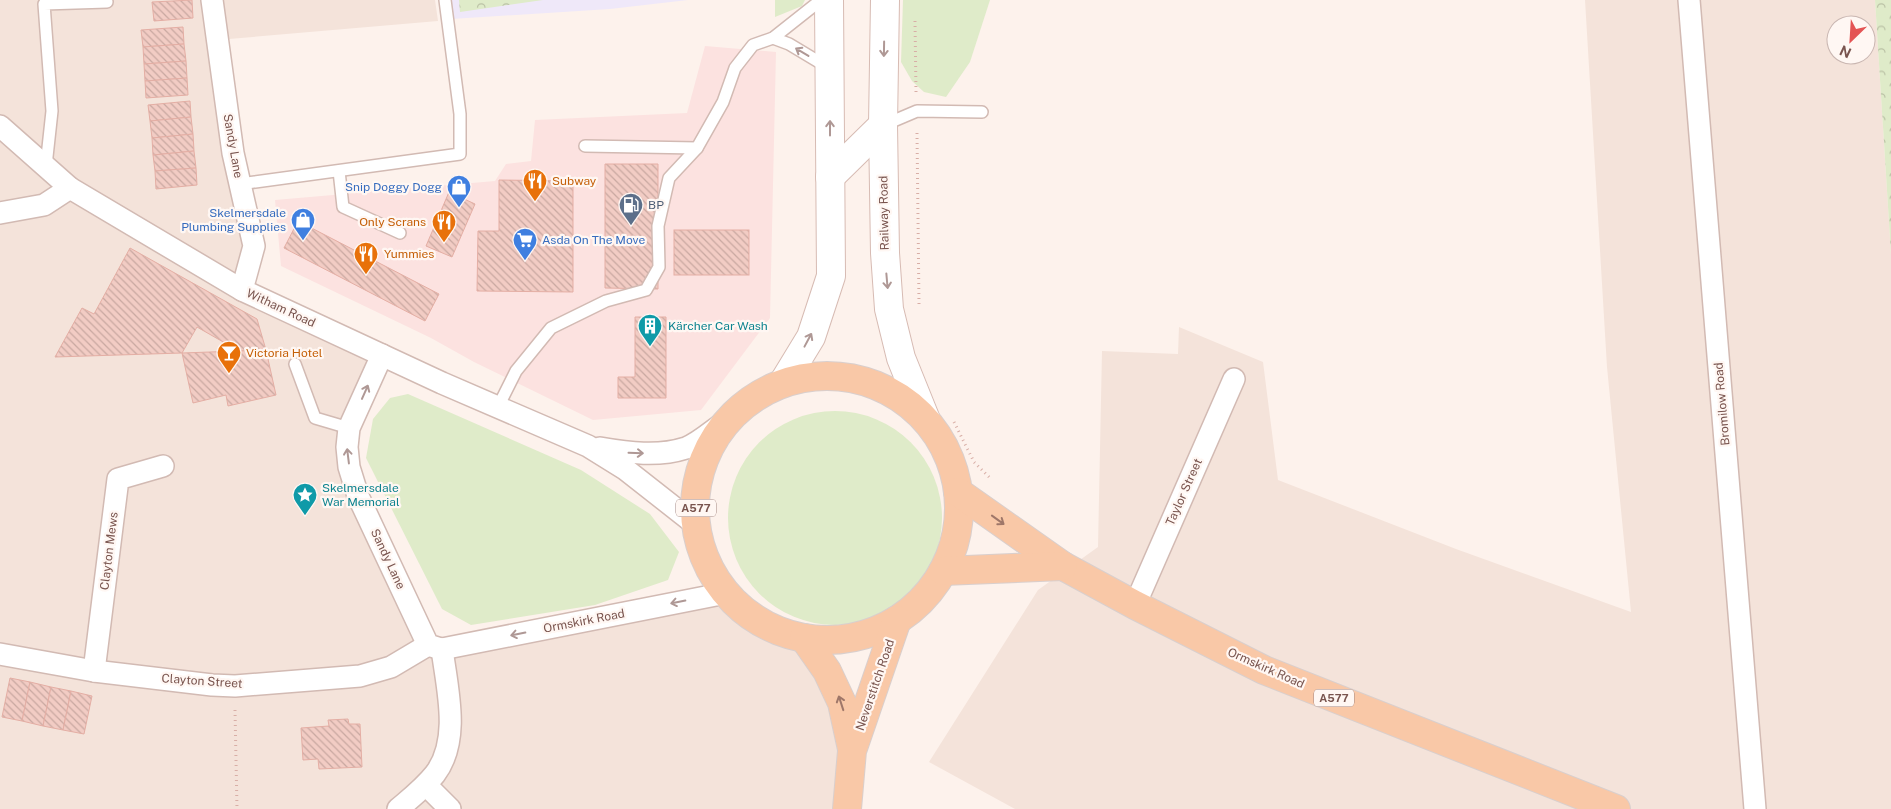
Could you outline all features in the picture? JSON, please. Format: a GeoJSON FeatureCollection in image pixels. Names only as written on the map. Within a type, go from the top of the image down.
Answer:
{"type":"FeatureCollection","features":[{"type":"Feature","properties":{"kind":"main road"},"geometry":{"type":"LineString","coordinates":[[783,383],[810,337],[831,276],[830,0]]}},
{"type":"Feature","properties":{"kind":"main road","name":"Railway Road"},"geometry":{"type":"LineString","coordinates":[[885,0],[883,125],[885,253],[889,309],[901,358],[939,419]]}},
{"type":"Feature","properties":{"kind":"main road"},"geometry":{"type":"LineString","coordinates":[[830,177],[883,125]]}},
{"type":"Feature","properties":{"kind":"main road","name":"A577"},"geometry":{"type":"LineString","coordinates":[[822,375],[860,380],[896,395],[939,419],[958,492],[957,533],[944,571],[924,598],[897,620],[868,633],[836,640],[804,638],[775,629],[748,614],[726,593],[706,560],[695,524],[696,488],[706,453],[725,422],[752,399],[783,383],[822,375]]}},
{"type":"Feature","properties":{"kind":"main road","name":"Ormskirk Road"},"geometry":{"type":"LineString","coordinates":[[958,492],[1063,566],[1135,605],[1264,670],[1616,809]]}},
{"type":"Feature","properties":{"kind":"main road"},"geometry":{"type":"LineString","coordinates":[[944,571],[1063,566]]}},
{"type":"Feature","properties":{"kind":"main road","name":"Neverstitch Road"},"geometry":{"type":"LineString","coordinates":[[847,809],[852,751],[897,620]]}},
{"type":"Feature","properties":{"kind":"main road","name":"Neverstitch Road"},"geometry":{"type":"LineString","coordinates":[[804,638],[827,670],[842,703],[852,751]]}},
{"type":"Feature","properties":{"kind":"street","name":"Sandy Lane"},"geometry":{"type":"LineString","coordinates":[[212,0],[233,153],[254,246],[242,290]]}},
{"type":"Feature","properties":{"kind":"street","name":"Bromilow Road"},"geometry":{"type":"LineString","coordinates":[[1689,0],[1755,809]]}},
{"type":"Feature","properties":{"kind":"street","name":"Witham Road"},"geometry":{"type":"LineString","coordinates":[[0,126],[70,188],[242,290],[382,355],[588,446],[625,469],[695,524]]}},
{"type":"Feature","properties":{"kind":"street"},"geometry":{"type":"LineString","coordinates":[[0,213],[44,205],[70,188]]}},
{"type":"Feature","properties":{"kind":"street","name":"Sandy Lane"},"geometry":{"type":"LineString","coordinates":[[382,355],[349,428],[347,447],[350,467],[358,496],[435,647],[450,703],[449,732],[444,758],[436,773],[426,785],[398,809]]}},
{"type":"Feature","properties":{"kind":"street","name":"Taylor Street"},"geometry":{"type":"LineString","coordinates":[[1135,605],[1234,379]]}},
{"type":"Feature","properties":{"kind":"street","name":"Witham Road"},"geometry":{"type":"LineString","coordinates":[[588,446],[628,453],[660,454],[687,448],[725,422]]}},
{"type":"Feature","properties":{"kind":"street","name":"Clayton Mews"},"geometry":{"type":"LineString","coordinates":[[94,671],[118,479],[163,466]]}},
{"type":"Feature","properties":{"kind":"street","name":"Ormskirk Road"},"geometry":{"type":"LineString","coordinates":[[435,647],[726,593]]}},
{"type":"Feature","properties":{"kind":"street","name":"Clayton Street"},"geometry":{"type":"LineString","coordinates":[[0,654],[94,671],[235,686],[360,676],[391,667],[435,647]]}},
{"type":"Feature","properties":{"kind":"street"},"geometry":{"type":"LineString","coordinates":[[426,785],[450,809]]}},
{"type":"Feature","properties":{"kind":"lane"},"geometry":{"type":"LineString","coordinates":[[240,184],[460,154],[460,114],[445,0]]}},
{"type":"Feature","properties":{"kind":"lane"},"geometry":{"type":"LineString","coordinates":[[498,407],[516,371],[551,328],[606,301],[646,290],[659,267],[658,226],[669,178],[697,148],[723,102],[735,68],[753,45],[773,38],[821,0]]}},
{"type":"Feature","properties":{"kind":"lane"},"geometry":{"type":"LineString","coordinates":[[46,166],[52,111],[44,4],[107,2]]}},
{"type":"Feature","properties":{"kind":"lane"},"geometry":{"type":"LineString","coordinates":[[773,38],[789,44],[830,69]]}},
{"type":"Feature","properties":{"kind":"lane"},"geometry":{"type":"LineString","coordinates":[[883,125],[917,111],[982,112]]}},
{"type":"Feature","properties":{"kind":"lane"},"geometry":{"type":"LineString","coordinates":[[585,146],[697,148]]}},
{"type":"Feature","properties":{"kind":"lane"},"geometry":{"type":"LineString","coordinates":[[339,170],[343,207],[400,233]]}},
{"type":"Feature","properties":{"kind":"lane"},"geometry":{"type":"LineString","coordinates":[[295,364],[315,418],[349,428]]}},
{"type":"Feature","properties":{"kind":"path"},"geometry":{"type":"LineString","coordinates":[[915,18],[919,307]]}},
{"type":"Feature","properties":{"kind":"path"},"geometry":{"type":"LineString","coordinates":[[939,419],[974,462],[995,482]]}},
{"type":"Feature","properties":{"kind":"path"},"geometry":{"type":"LineString","coordinates":[[235,686],[237,809]]}},
{"type":"Feature","properties":{"kind":"shaded area"},"geometry":{"type":"Polygon","coordinates":[[[0,0],[435,0],[438,21],[217,40],[254,246],[242,290],[382,355],[347,447],[428,645],[726,593],[804,638],[827,671],[847,809],[0,809],[0,0]]]}},
{"type":"Feature","properties":{"kind":"shaded area"},"geometry":{"type":"Polygon","coordinates":[[[449,0],[688,0],[610,9],[451,19],[449,0]]]}},
{"type":"Feature","properties":{"kind":"shaded area"},"geometry":{"type":"Polygon","coordinates":[[[1585,0],[1875,0],[1876,15],[1826,15],[1826,65],[1876,65],[1876,16],[1891,255],[1891,809],[1015,809],[929,762],[1038,590],[1098,547],[1102,351],[1178,354],[1179,327],[1263,362],[1278,480],[1456,549],[1631,612],[1607,367],[1585,0]]]}},
{"type":"Feature","properties":{"kind":"shaded area"},"geometry":{"type":"Polygon","coordinates":[[[705,46],[776,52],[770,318],[701,410],[593,420],[474,362],[431,338],[281,266],[275,200],[495,181],[506,164],[531,161],[535,120],[687,113],[705,46]]]}},
{"type":"Feature","properties":{"kind":"green space"},"geometry":{"type":"Polygon","coordinates":[[[459,0],[543,0],[460,12],[459,0]]]}},
{"type":"Feature","properties":{"kind":"green space"},"geometry":{"type":"Polygon","coordinates":[[[775,0],[805,0],[802,6],[775,17],[775,0]]]}},
{"type":"Feature","properties":{"kind":"green space"},"geometry":{"type":"Polygon","coordinates":[[[903,0],[990,0],[970,62],[946,97],[924,92],[912,81],[901,62],[903,0]]]}},
{"type":"Feature","properties":{"kind":"green space"},"geometry":{"type":"Polygon","coordinates":[[[1875,0],[1891,0],[1891,255],[1876,15],[1875,0]]]}},
{"type":"Feature","properties":{"kind":"green space"},"geometry":{"type":"Polygon","coordinates":[[[408,394],[581,470],[650,514],[679,552],[668,580],[595,605],[471,625],[442,609],[366,458],[373,419],[390,398],[408,394]]]}},
{"type":"Feature","properties":{"kind":"green space"},"geometry":{"type":"Polygon","coordinates":[[[835,411],[866,416],[885,424],[903,436],[917,450],[929,468],[937,487],[942,518],[937,549],[929,568],[917,586],[903,600],[885,612],[866,620],[835,625],[804,620],[785,612],[767,600],[753,586],[741,568],[733,549],[728,518],[733,487],[741,468],[753,450],[767,436],[785,424],[804,416],[835,411]]]}},
{"type":"Feature","properties":{"kind":"building"},"geometry":{"type":"Polygon","coordinates":[[[192,0],[193,18],[154,21],[152,2],[192,0]]]}},
{"type":"Feature","properties":{"kind":"building"},"geometry":{"type":"Polygon","coordinates":[[[183,27],[184,44],[143,47],[141,30],[183,27]]]}},
{"type":"Feature","properties":{"kind":"building"},"geometry":{"type":"Polygon","coordinates":[[[184,44],[186,61],[144,64],[143,47],[184,44]]]}},
{"type":"Feature","properties":{"kind":"building"},"geometry":{"type":"Polygon","coordinates":[[[186,61],[187,78],[145,81],[144,64],[186,61]]]}},
{"type":"Feature","properties":{"kind":"building"},"geometry":{"type":"Polygon","coordinates":[[[187,78],[188,95],[146,98],[145,81],[187,78]]]}},
{"type":"Feature","properties":{"kind":"building"},"geometry":{"type":"Polygon","coordinates":[[[190,101],[191,117],[150,121],[148,105],[190,101]]]}},
{"type":"Feature","properties":{"kind":"building"},"geometry":{"type":"Polygon","coordinates":[[[191,117],[193,134],[152,138],[150,121],[191,117]]]}},
{"type":"Feature","properties":{"kind":"building"},"geometry":{"type":"Polygon","coordinates":[[[193,134],[194,151],[153,155],[152,138],[193,134]]]}},
{"type":"Feature","properties":{"kind":"building"},"geometry":{"type":"Polygon","coordinates":[[[194,151],[196,168],[155,171],[153,155],[194,151]]]}},
{"type":"Feature","properties":{"kind":"building","name":"BP"},"geometry":{"type":"Polygon","coordinates":[[[605,164],[658,164],[658,289],[605,288],[605,164]]]}},
{"type":"Feature","properties":{"kind":"building"},"geometry":{"type":"Polygon","coordinates":[[[196,168],[197,185],[156,189],[155,171],[196,168]]]}},
{"type":"Feature","properties":{"kind":"building","name":"Asda On The Move"},"geometry":{"type":"Polygon","coordinates":[[[499,180],[573,181],[573,292],[477,291],[478,231],[499,231],[499,180]]]}},
{"type":"Feature","properties":{"kind":"building"},"geometry":{"type":"Polygon","coordinates":[[[449,192],[475,204],[452,257],[426,246],[449,192]]]}},
{"type":"Feature","properties":{"kind":"building"},"geometry":{"type":"Polygon","coordinates":[[[298,221],[439,294],[425,321],[284,248],[298,221]]]}},
{"type":"Feature","properties":{"kind":"building","name":"BP"},"geometry":{"type":"Polygon","coordinates":[[[674,230],[749,230],[749,275],[674,275],[674,230]]]}},
{"type":"Feature","properties":{"kind":"building"},"geometry":{"type":"Polygon","coordinates":[[[130,248],[257,319],[266,350],[239,351],[197,327],[182,353],[55,357],[82,308],[94,314],[130,248]]]}},
{"type":"Feature","properties":{"kind":"building","name":"Kärcher Car Wash"},"geometry":{"type":"Polygon","coordinates":[[[635,317],[666,317],[666,398],[618,398],[618,377],[635,377],[635,317]]]}},
{"type":"Feature","properties":{"kind":"building","name":"Victoria Hotel"},"geometry":{"type":"Polygon","coordinates":[[[266,350],[276,395],[228,406],[226,395],[193,403],[182,353],[266,350]]]}},
{"type":"Feature","properties":{"kind":"building"},"geometry":{"type":"Polygon","coordinates":[[[10,678],[30,682],[22,721],[2,717],[10,678]]]}},
{"type":"Feature","properties":{"kind":"building"},"geometry":{"type":"Polygon","coordinates":[[[30,682],[51,687],[43,726],[22,721],[30,682]]]}},
{"type":"Feature","properties":{"kind":"building"},"geometry":{"type":"Polygon","coordinates":[[[51,687],[71,691],[63,730],[43,726],[51,687]]]}},
{"type":"Feature","properties":{"kind":"building"},"geometry":{"type":"Polygon","coordinates":[[[71,691],[92,696],[84,734],[63,730],[71,691]]]}},
{"type":"Feature","properties":{"kind":"building"},"geometry":{"type":"Polygon","coordinates":[[[348,719],[349,724],[360,724],[362,767],[319,769],[318,759],[303,760],[301,728],[329,726],[328,720],[348,719]]]}},
{"type":"Feature","properties":{"kind":"place","name":"Subway"},"geometry":{"type":"Point","coordinates":[535,202]}},
{"type":"Feature","properties":{"kind":"place","name":"Snip Doggy Dogg"},"geometry":{"type":"Point","coordinates":[459,208]}},
{"type":"Feature","properties":{"kind":"place","name":"BP"},"geometry":{"type":"Point","coordinates":[631,226]}},
{"type":"Feature","properties":{"kind":"place","name":"Skelmersdale Plumbing Supplies"},"geometry":{"type":"Point","coordinates":[303,241]}},
{"type":"Feature","properties":{"kind":"place","name":"Only Scrans"},"geometry":{"type":"Point","coordinates":[444,243]}},
{"type":"Feature","properties":{"kind":"place","name":"Asda On The Move"},"geometry":{"type":"Point","coordinates":[525,261]}},
{"type":"Feature","properties":{"kind":"place","name":"Yummies"},"geometry":{"type":"Point","coordinates":[366,275]}},
{"type":"Feature","properties":{"kind":"place","name":"Kärcher Car Wash"},"geometry":{"type":"Point","coordinates":[650,347]}},
{"type":"Feature","properties":{"kind":"place","name":"Victoria Hotel"},"geometry":{"type":"Point","coordinates":[229,374]}},
{"type":"Feature","properties":{"kind":"place","name":"Skelmersdale War Memorial"},"geometry":{"type":"Point","coordinates":[305,516]}}]}
